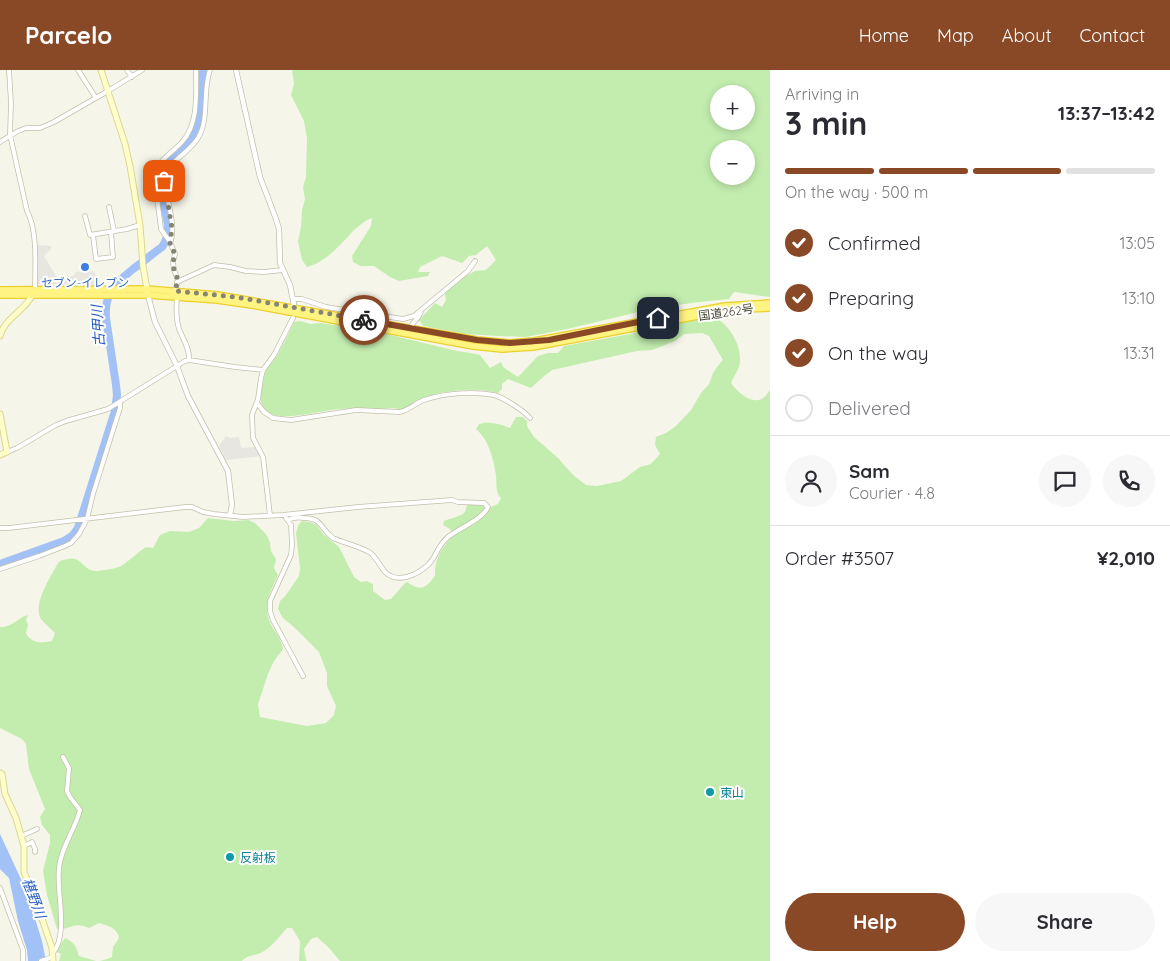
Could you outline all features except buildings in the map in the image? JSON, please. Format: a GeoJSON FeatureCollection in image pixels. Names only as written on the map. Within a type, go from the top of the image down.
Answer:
{"type":"FeatureCollection","features":[{"type":"Feature","properties":{"kind":"highway","name":"国道262号"},"geometry":{"type":"LineString","coordinates":[[0,290],[218,295],[253,300],[410,331],[473,346],[502,349],[548,344],[714,313],[770,308]]}},
{"type":"Feature","properties":{"kind":"highway","name":"国道262号"},"geometry":{"type":"LineString","coordinates":[[0,295],[34,292]]}},
{"type":"Feature","properties":{"kind":"highway","name":"国道262号"},"geometry":{"type":"LineString","coordinates":[[410,331],[510,343],[549,340],[725,306],[770,303]]}},
{"type":"Feature","properties":{"kind":"main road"},"geometry":{"type":"LineString","coordinates":[[101,70],[125,144],[130,166],[140,225],[147,292]]}},
{"type":"Feature","properties":{"kind":"main road"},"geometry":{"type":"LineString","coordinates":[[0,336],[6,323],[26,305],[34,292]]}},
{"type":"Feature","properties":{"kind":"main road"},"geometry":{"type":"LineString","coordinates":[[0,414],[7,452],[0,455]]}},
{"type":"Feature","properties":{"kind":"main road"},"geometry":{"type":"LineString","coordinates":[[0,773],[2,774],[5,794],[16,818],[24,846],[24,872],[39,910],[52,957]]}},
{"type":"Feature","properties":{"kind":"street"},"geometry":{"type":"LineString","coordinates":[[9,70],[10,135],[35,245],[34,292]]}},
{"type":"Feature","properties":{"kind":"street"},"geometry":{"type":"LineString","coordinates":[[78,70],[96,98]]}},
{"type":"Feature","properties":{"kind":"street"},"geometry":{"type":"LineString","coordinates":[[127,70],[132,76]]}},
{"type":"Feature","properties":{"kind":"street"},"geometry":{"type":"LineString","coordinates":[[0,142],[26,128],[40,128],[47,125],[108,92],[142,70]]}},
{"type":"Feature","properties":{"kind":"street"},"geometry":{"type":"LineString","coordinates":[[189,360],[190,354],[179,328],[177,317],[176,294],[178,280],[173,262],[175,254],[161,229],[154,174],[156,168],[183,141],[191,128],[194,119],[196,70]]}},
{"type":"Feature","properties":{"kind":"street"},"geometry":{"type":"LineString","coordinates":[[170,243],[172,228],[164,177],[168,168],[192,147],[198,139],[206,108],[207,81],[210,70]]}},
{"type":"Feature","properties":{"kind":"street"},"geometry":{"type":"LineString","coordinates":[[236,70],[260,177],[279,229],[282,270],[290,285],[294,305]]}},
{"type":"Feature","properties":{"kind":"street"},"geometry":{"type":"LineString","coordinates":[[85,216],[90,235],[93,235],[96,259],[113,257],[113,231],[109,207]]}},
{"type":"Feature","properties":{"kind":"street"},"geometry":{"type":"LineString","coordinates":[[93,235],[140,225]]}},
{"type":"Feature","properties":{"kind":"street"},"geometry":{"type":"LineString","coordinates":[[294,299],[302,299],[326,307],[403,319],[414,316],[468,271],[475,261]]}},
{"type":"Feature","properties":{"kind":"street"},"geometry":{"type":"LineString","coordinates":[[177,282],[214,265],[246,271],[282,270]]}},
{"type":"Feature","properties":{"kind":"street"},"geometry":{"type":"LineString","coordinates":[[147,292],[155,322],[177,366],[188,396],[228,471],[232,505],[230,515]]}},
{"type":"Feature","properties":{"kind":"street"},"geometry":{"type":"LineString","coordinates":[[410,331],[412,324],[420,316],[421,310]]}},
{"type":"Feature","properties":{"kind":"street"},"geometry":{"type":"LineString","coordinates":[[270,515],[263,457],[253,438],[251,421],[257,403],[263,370],[274,355],[293,318]]}},
{"type":"Feature","properties":{"kind":"street"},"geometry":{"type":"LineString","coordinates":[[7,452],[56,425],[108,409],[189,360],[263,370]]}},
{"type":"Feature","properties":{"kind":"street"},"geometry":{"type":"LineString","coordinates":[[257,403],[264,412],[273,418],[291,420],[356,410],[407,411],[419,402],[442,394],[474,393],[494,395],[526,413],[530,418]]}},
{"type":"Feature","properties":{"kind":"street"},"geometry":{"type":"LineString","coordinates":[[0,569],[71,543],[79,534],[87,519],[120,408],[120,402]]}},
{"type":"Feature","properties":{"kind":"street"},"geometry":{"type":"LineString","coordinates":[[0,455],[0,461]]}},
{"type":"Feature","properties":{"kind":"street"},"geometry":{"type":"LineString","coordinates":[[0,528],[186,507],[214,514],[243,517],[452,500],[484,503],[488,507],[479,518],[458,529],[442,541],[427,566],[404,578],[395,577],[385,572],[369,552],[333,538],[315,519],[295,517],[288,520]]}},
{"type":"Feature","properties":{"kind":"street"},"geometry":{"type":"LineString","coordinates":[[283,515],[291,525],[291,555],[270,602],[270,611],[276,627],[304,676]]}},
{"type":"Feature","properties":{"kind":"street"},"geometry":{"type":"LineString","coordinates":[[41,961],[52,957],[62,933],[59,868],[64,848],[80,810],[70,797],[68,791],[69,768],[62,757]]}},
{"type":"Feature","properties":{"kind":"street"},"geometry":{"type":"LineString","coordinates":[[21,836],[37,829]]}},
{"type":"Feature","properties":{"kind":"street"},"geometry":{"type":"LineString","coordinates":[[24,846],[32,842],[36,850]]}},
{"type":"Feature","properties":{"kind":"street"},"geometry":{"type":"LineString","coordinates":[[0,888],[23,950],[23,961]]}},
{"type":"Feature","properties":{"kind":"green space"},"geometry":{"type":"Polygon","coordinates":[[[293,70],[770,70],[770,297],[734,292],[729,299],[655,308],[526,337],[466,334],[423,326],[419,320],[435,303],[442,307],[446,300],[445,293],[475,271],[486,270],[496,260],[487,246],[476,255],[469,256],[462,263],[442,256],[420,267],[418,272],[430,272],[428,276],[399,281],[374,266],[361,266],[353,262],[352,256],[371,226],[372,218],[353,231],[326,257],[307,267],[302,260],[298,241],[305,199],[303,187],[306,177],[307,139],[304,121],[291,95],[294,84],[293,70]]]}},
{"type":"Feature","properties":{"kind":"green space"},"geometry":{"type":"Polygon","coordinates":[[[718,319],[730,332],[739,349],[740,364],[731,383],[743,395],[754,400],[762,399],[770,390],[770,961],[340,961],[317,937],[311,939],[304,949],[307,961],[299,961],[300,941],[292,928],[287,928],[267,949],[242,961],[100,961],[112,957],[113,947],[119,938],[114,929],[99,923],[89,928],[79,925],[57,929],[47,895],[43,871],[50,843],[50,835],[42,825],[40,817],[45,809],[29,769],[26,744],[22,739],[0,728],[0,627],[8,626],[28,615],[26,633],[28,637],[37,642],[52,641],[55,633],[41,619],[39,606],[51,575],[59,562],[73,558],[93,571],[113,569],[124,564],[146,547],[153,548],[160,535],[170,531],[189,532],[199,528],[208,518],[234,521],[248,520],[255,523],[266,534],[270,542],[271,551],[276,559],[274,568],[278,575],[269,595],[267,614],[283,649],[274,661],[268,674],[258,704],[260,717],[307,726],[326,723],[334,715],[336,706],[327,686],[327,673],[319,652],[283,618],[278,609],[280,601],[299,576],[300,568],[296,533],[302,521],[317,525],[323,534],[339,547],[354,577],[361,582],[367,581],[373,584],[373,591],[385,600],[391,599],[407,582],[420,588],[426,586],[435,576],[437,559],[453,535],[450,529],[443,525],[444,521],[463,514],[467,505],[482,504],[491,507],[498,504],[501,498],[497,491],[495,470],[490,451],[481,434],[476,429],[479,424],[499,424],[510,428],[516,417],[523,417],[527,421],[527,426],[534,437],[586,485],[597,486],[621,481],[640,467],[651,464],[660,454],[655,445],[656,437],[676,426],[691,410],[723,360],[709,336],[702,333],[684,334],[675,341],[652,350],[637,351],[552,370],[531,388],[508,379],[502,384],[502,389],[498,393],[479,390],[451,391],[423,398],[403,410],[392,408],[349,408],[296,416],[276,415],[268,412],[262,406],[263,382],[267,369],[280,351],[294,322],[300,321],[311,324],[320,323],[358,328],[476,354],[480,355],[490,368],[501,362],[503,367],[518,377],[538,356],[558,353],[564,346],[630,334],[683,321],[718,319]]]}},
{"type":"Feature","properties":{"kind":"green space"},"geometry":{"type":"Polygon","coordinates":[[[65,938],[75,945],[79,956],[96,961],[59,961],[61,954],[57,952],[65,938]]]}},
{"type":"Feature","properties":{"kind":"shaded area"},"geometry":{"type":"Polygon","coordinates":[[[38,245],[51,246],[51,249],[44,256],[59,281],[55,285],[38,284],[36,247],[38,245]]]}},
{"type":"Feature","properties":{"kind":"shaded area"},"geometry":{"type":"Polygon","coordinates":[[[94,271],[101,283],[98,286],[61,286],[63,280],[74,275],[75,272],[94,271]]]}},
{"type":"Feature","properties":{"kind":"shaded area"},"geometry":{"type":"Polygon","coordinates":[[[226,436],[230,438],[239,437],[241,448],[255,447],[262,456],[226,460],[219,446],[226,436]]]}},
{"type":"Feature","properties":{"kind":"water"},"geometry":{"type":"Polygon","coordinates":[[[0,834],[26,890],[42,941],[46,961],[28,961],[9,878],[0,869],[0,834]]]}},
{"type":"Feature","properties":{"kind":"waterway","name":"古甲川"},"geometry":{"type":"LineString","coordinates":[[0,564],[64,541],[73,535],[78,528],[115,411],[117,395],[106,318],[107,302],[112,290],[121,279],[162,247],[166,241],[168,222],[158,179],[164,167],[190,141],[198,126],[203,70]]}},
{"type":"Feature","properties":{"kind":"way so far"},"geometry":{"type":"LineString","coordinates":[[164,181],[172,228],[172,242],[170,244],[175,254],[173,262],[178,280],[175,291],[236,297],[364,320]]}},
{"type":"Feature","properties":{"kind":"place","name":"セブン-イレブン"},"geometry":{"type":"Point","coordinates":[85,267]}},
{"type":"Feature","properties":{"kind":"place","name":"東山"},"geometry":{"type":"Point","coordinates":[710,792]}},
{"type":"Feature","properties":{"kind":"place","name":"反射板"},"geometry":{"type":"Point","coordinates":[230,857]}},
{"type":"Feature","properties":{"kind":"route"},"geometry":{"type":"LineString","coordinates":[[364,320],[477,340],[510,343],[549,340],[658,318]]}},
{"type":"Feature","properties":{"kind":"water label","name":"椹野川"},"geometry":{"type":"Point","coordinates":[34,898]}}]}
